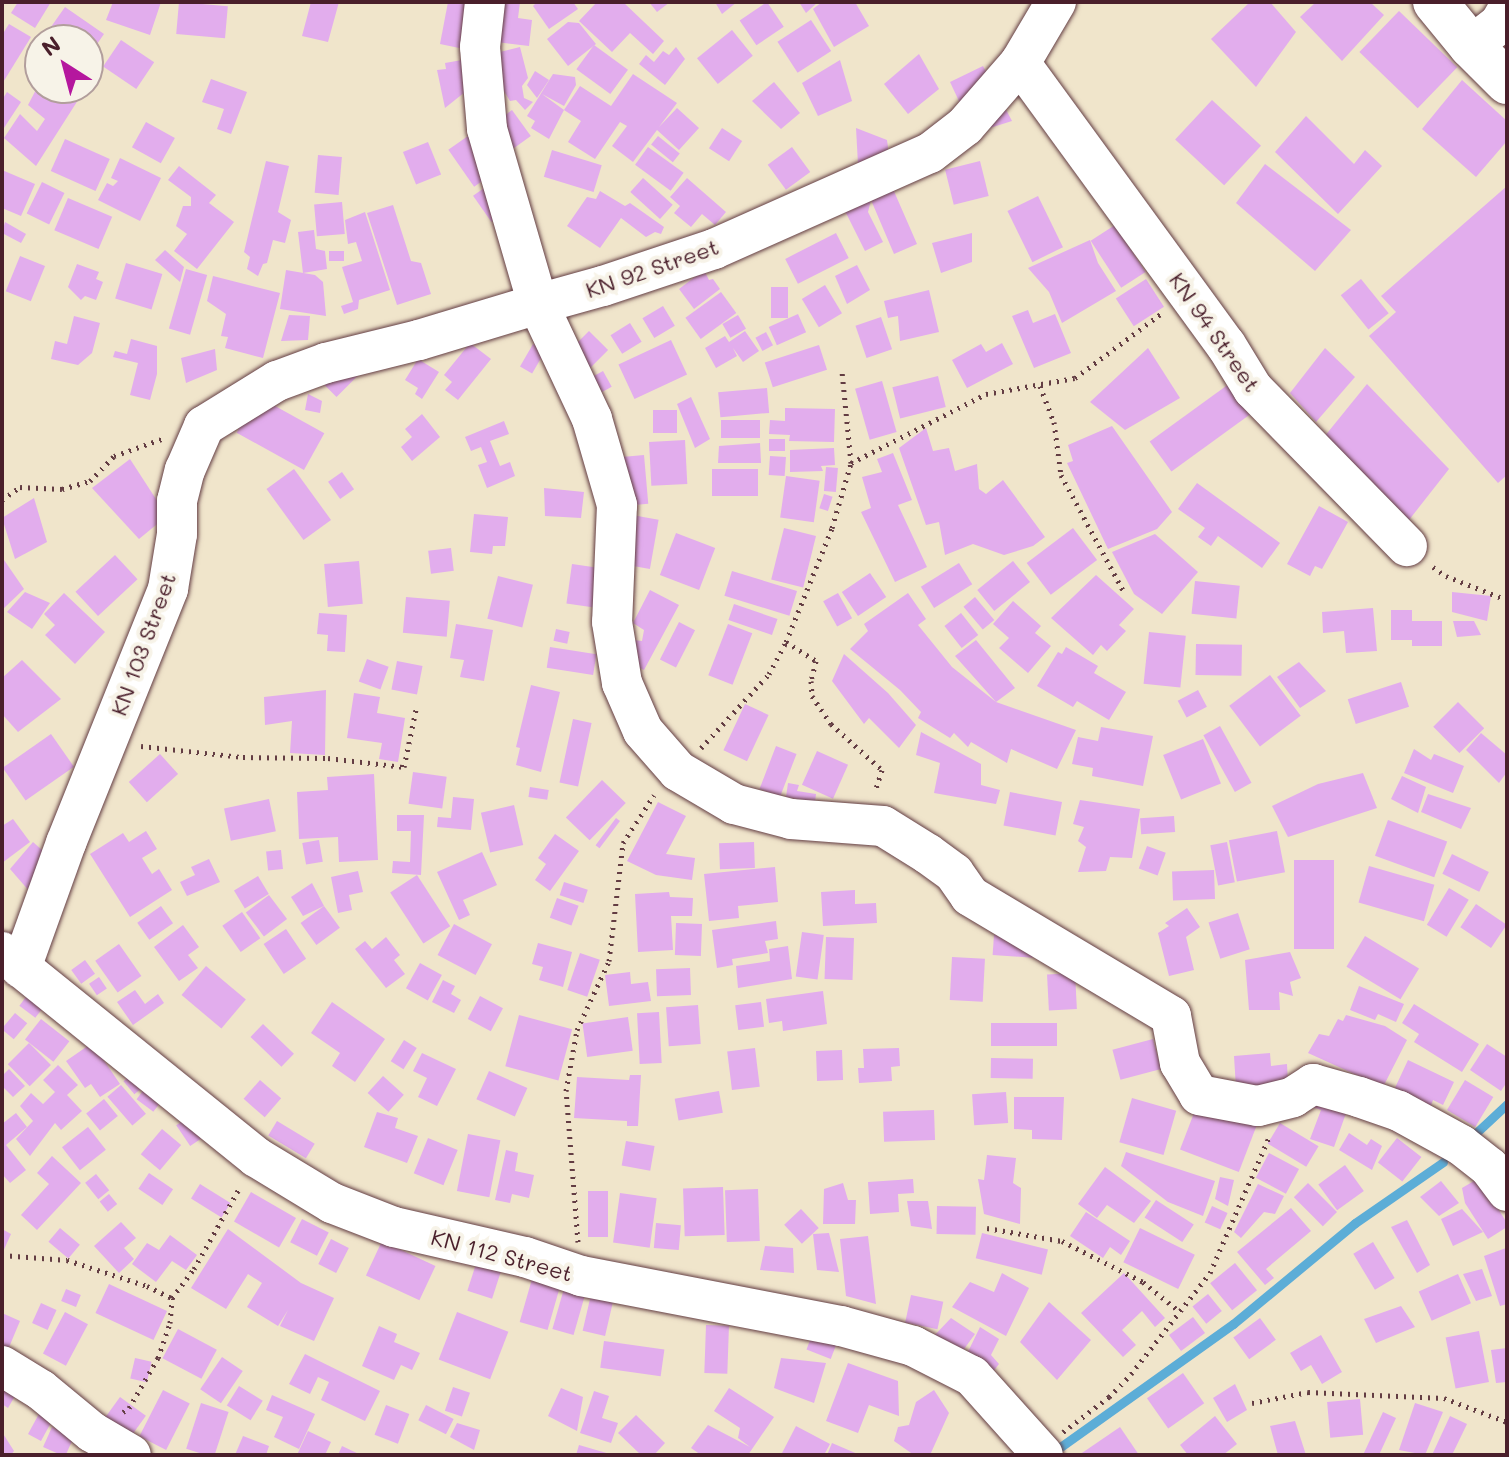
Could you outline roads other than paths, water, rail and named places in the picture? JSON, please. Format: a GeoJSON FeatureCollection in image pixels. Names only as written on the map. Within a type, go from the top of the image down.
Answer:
{"type":"FeatureCollection","features":[{"type":"Feature","properties":{"kind":"main road"},"geometry":{"type":"LineString","coordinates":[[1435,2],[1471,46],[1507,82]]}},
{"type":"Feature","properties":{"kind":"street"},"geometry":{"type":"LineString","coordinates":[[485,2],[480,47],[487,129],[538,304],[592,419],[617,505],[612,622],[622,683],[643,731],[678,771],[734,804],[791,819],[883,826],[954,873],[970,896],[1171,1016],[1180,1063],[1199,1095],[1258,1106],[1293,1097],[1313,1084],[1359,1097],[1399,1111],[1461,1145],[1489,1167],[1507,1191]]}},
{"type":"Feature","properties":{"kind":"street"},"geometry":{"type":"LineString","coordinates":[[1020,63],[1056,2]]}},
{"type":"Feature","properties":{"kind":"street"},"geometry":{"type":"LineString","coordinates":[[1471,46],[1500,23],[1507,11]]}},
{"type":"Feature","properties":{"kind":"street","name":"KN 92 Street"},"geometry":{"type":"LineString","coordinates":[[538,304],[714,249],[930,153],[965,126],[1020,63]]}},
{"type":"Feature","properties":{"kind":"street","name":"KN 94 Street"},"geometry":{"type":"LineString","coordinates":[[1020,63],[1185,289],[1260,398],[1407,546]]}},
{"type":"Feature","properties":{"kind":"street","name":"KN 103 Street"},"geometry":{"type":"LineString","coordinates":[[12,960],[136,675],[168,589],[177,534],[177,501],[185,470],[204,426],[289,376],[538,304]]}},
{"type":"Feature","properties":{"kind":"street","name":"KN 112 Street"},"geometry":{"type":"LineString","coordinates":[[12,960],[256,1157],[332,1203],[394,1227],[525,1257],[581,1276],[841,1326],[913,1346],[972,1376],[1040,1452]]}},
{"type":"Feature","properties":{"kind":"street"},"geometry":{"type":"LineString","coordinates":[[2,1366],[41,1390],[92,1432],[131,1455]]}},
{"type":"Feature","properties":{"kind":"waterway"},"geometry":{"type":"LineString","coordinates":[[1477,1132],[1507,1104]]}},
{"type":"Feature","properties":{"kind":"waterway"},"geometry":{"type":"LineString","coordinates":[[1059,1448],[1233,1324],[1355,1223],[1443,1162]]}}]}
